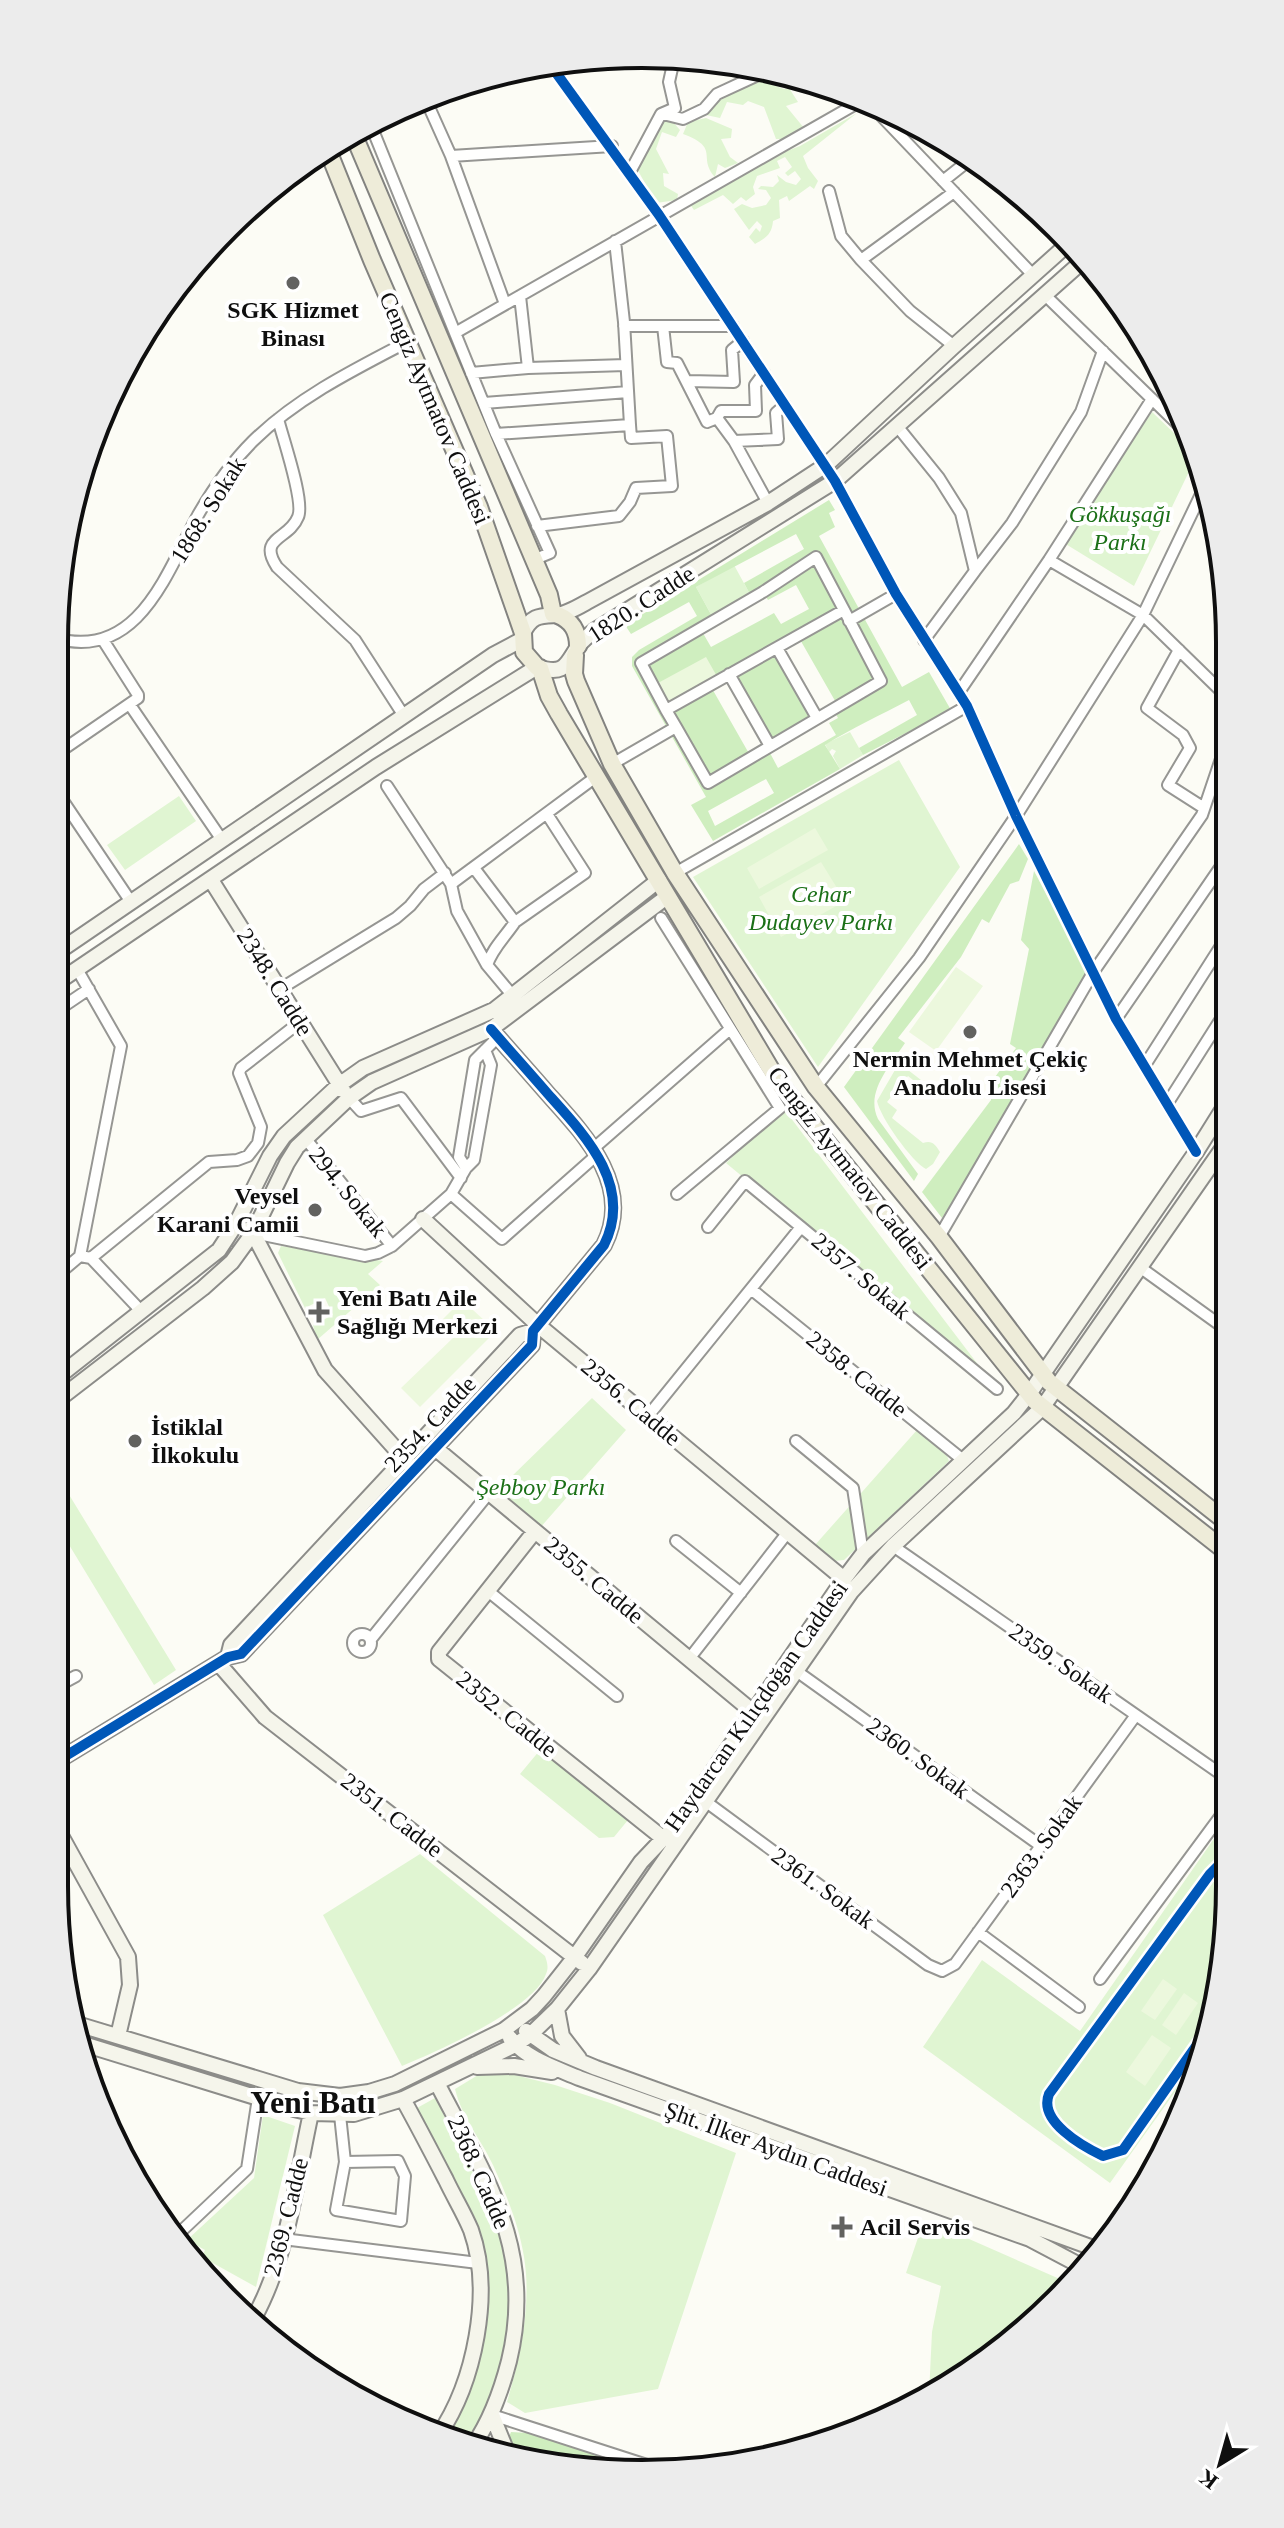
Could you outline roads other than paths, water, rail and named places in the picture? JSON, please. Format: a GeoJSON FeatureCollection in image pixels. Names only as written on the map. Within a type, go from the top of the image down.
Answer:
{"type":"FeatureCollection","features":[{"type":"Feature","properties":{"kind":"main road","name":"Cengiz Aytmatov Caddesi"},"geometry":{"type":"LineString","coordinates":[[357,144],[556,615],[572,624],[576,631],[574,674],[612,764],[675,873],[816,1087],[939,1237],[1042,1375],[1056,1389],[1216,1510]]}},
{"type":"Feature","properties":{"kind":"main road","name":"Cengiz Aytmatov Caddesi"},"geometry":{"type":"LineString","coordinates":[[332,160],[479,507],[523,636],[524,652],[539,667],[549,696],[668,896],[700,966],[779,1083],[1029,1394],[1042,1408],[1216,1544]]}},
{"type":"Feature","properties":{"kind":"main road","name":"1820. Cadde"},"geometry":{"type":"LineString","coordinates":[[68,945],[523,636],[533,619],[541,615],[556,615],[589,601],[768,503],[826,465],[1061,250]]}},
{"type":"Feature","properties":{"kind":"main road","name":"1820. Cadde"},"geometry":{"type":"LineString","coordinates":[[68,975],[376,767],[539,667],[554,670],[563,667],[594,631],[835,481],[1076,267]]}},
{"type":"Feature","properties":{"kind":"main road","name":"2348. Cadde"},"geometry":{"type":"LineString","coordinates":[[211,880],[349,1098]]}},
{"type":"Feature","properties":{"kind":"main road"},"geometry":{"type":"LineString","coordinates":[[68,1369],[219,1250],[284,1136],[339,1085],[363,1068],[481,1017],[513,996],[659,880]]}},
{"type":"Feature","properties":{"kind":"main road"},"geometry":{"type":"LineString","coordinates":[[68,1392],[220,1274],[243,1249],[287,1163],[305,1138],[349,1098],[372,1082],[494,1033],[668,896]]}},
{"type":"Feature","properties":{"kind":"main road","name":"2354. Cadde"},"geometry":{"type":"LineString","coordinates":[[409,1464],[435,1448],[532,1345],[536,1328],[604,1245],[613,1219],[613,1197],[606,1170],[596,1151],[494,1033]]}},
{"type":"Feature","properties":{"kind":"main road","name":"Haydarcan Kılıçdoğan Caddesi"},"geometry":{"type":"LineString","coordinates":[[86,2027],[298,2091],[340,2096],[395,2084],[504,2030],[532,2009],[574,1958],[641,1862],[677,1824],[863,1554],[1014,1413],[1029,1394],[1216,1120]]}},
{"type":"Feature","properties":{"kind":"main road"},"geometry":{"type":"LineString","coordinates":[[1196,1152],[1212,1165]]}},
{"type":"Feature","properties":{"kind":"main road","name":"Haydarcan Kılıçdoğan Caddesi"},"geometry":{"type":"LineString","coordinates":[[91,2046],[311,2113],[340,2115],[370,2110],[403,2099],[530,2035],[557,2009],[589,1969],[851,1592],[893,1546],[1042,1408],[1216,1159]]}},
{"type":"Feature","properties":{"kind":"main road"},"geometry":{"type":"LineString","coordinates":[[239,1218],[256,1227],[325,1370],[409,1464]]}},
{"type":"Feature","properties":{"kind":"main road","name":"2356. Cadde"},"geometry":{"type":"LineString","coordinates":[[423,1219],[536,1328],[648,1416],[844,1579]]}},
{"type":"Feature","properties":{"kind":"main road","name":"2354. Cadde"},"geometry":{"type":"LineString","coordinates":[[68,1755],[224,1660],[241,1654],[520,1335],[536,1328]]}},
{"type":"Feature","properties":{"kind":"main road","name":"2355. Cadde"},"geometry":{"type":"LineString","coordinates":[[435,1448],[753,1712]]}},
{"type":"Feature","properties":{"kind":"main road","name":"2352. Cadde"},"geometry":{"type":"LineString","coordinates":[[535,1531],[439,1652],[439,1659],[664,1839]]}},
{"type":"Feature","properties":{"kind":"main road","name":"2351. Cadde"},"geometry":{"type":"LineString","coordinates":[[224,1660],[263,1714],[589,1969]]}},
{"type":"Feature","properties":{"kind":"main road"},"geometry":{"type":"LineString","coordinates":[[68,1848],[128,1957],[130,1985],[118,2036]]}},
{"type":"Feature","properties":{"kind":"main road"},"geometry":{"type":"LineString","coordinates":[[557,2009],[562,2036],[585,2064]]}},
{"type":"Feature","properties":{"kind":"main road"},"geometry":{"type":"LineString","coordinates":[[518,2020],[530,2035]]}},
{"type":"Feature","properties":{"kind":"main road"},"geometry":{"type":"LineString","coordinates":[[504,2030],[515,2045]]}},
{"type":"Feature","properties":{"kind":"main road","name":"Şht. İlker Aydın Caddesi"},"geometry":{"type":"LineString","coordinates":[[530,2035],[553,2050],[585,2064],[888,2181],[1030,2239],[1075,2263]]}},
{"type":"Feature","properties":{"kind":"main road","name":"Şht. İlker Aydın Caddesi"},"geometry":{"type":"LineString","coordinates":[[515,2045],[534,2058],[579,2078],[1088,2246]]}},
{"type":"Feature","properties":{"kind":"main road"},"geometry":{"type":"LineString","coordinates":[[469,2068],[514,2066],[579,2078]]}},
{"type":"Feature","properties":{"kind":"main road","name":"2368. Cadde"},"geometry":{"type":"LineString","coordinates":[[437,2083],[496,2197],[514,2260],[517,2297],[515,2332],[508,2367],[492,2415],[479,2436]]}},
{"type":"Feature","properties":{"kind":"main road","name":"2368. Cadde"},"geometry":{"type":"LineString","coordinates":[[403,2099],[470,2228],[478,2263],[480,2303],[476,2343],[456,2402],[444,2425]]}},
{"type":"Feature","properties":{"kind":"main road","name":"2369. Cadde"},"geometry":{"type":"LineString","coordinates":[[257,2312],[268,2291],[283,2239],[311,2113]]}},
{"type":"Feature","properties":{"kind":"main road"},"geometry":{"type":"LineString","coordinates":[[492,2415],[503,2442]]}},
{"type":"Feature","properties":{"kind":"street"},"geometry":{"type":"LineString","coordinates":[[630,172],[661,114],[675,108],[669,82],[672,69]]}},
{"type":"Feature","properties":{"kind":"street"},"geometry":{"type":"LineString","coordinates":[[558,75],[630,172],[826,465],[896,594],[967,706],[1016,816],[1116,1019],[1196,1152]]}},
{"type":"Feature","properties":{"kind":"street"},"geometry":{"type":"LineString","coordinates":[[661,114],[683,119],[704,109],[717,94],[751,78]]}},
{"type":"Feature","properties":{"kind":"street"},"geometry":{"type":"LineString","coordinates":[[455,333],[853,108]]}},
{"type":"Feature","properties":{"kind":"street"},"geometry":{"type":"LineString","coordinates":[[430,109],[451,156],[505,304]]}},
{"type":"Feature","properties":{"kind":"street"},"geometry":{"type":"LineString","coordinates":[[887,123],[1033,275]]}},
{"type":"Feature","properties":{"kind":"street"},"geometry":{"type":"LineString","coordinates":[[375,134],[496,434],[550,553],[533,560]]}},
{"type":"Feature","properties":{"kind":"street"},"geometry":{"type":"LineString","coordinates":[[451,156],[612,146]]}},
{"type":"Feature","properties":{"kind":"street"},"geometry":{"type":"LineString","coordinates":[[943,181],[962,166]]}},
{"type":"Feature","properties":{"kind":"street"},"geometry":{"type":"LineString","coordinates":[[829,191],[841,236],[910,311],[954,346]]}},
{"type":"Feature","properties":{"kind":"street"},"geometry":{"type":"LineString","coordinates":[[861,260],[954,192]]}},
{"type":"Feature","properties":{"kind":"street"},"geometry":{"type":"LineString","coordinates":[[537,526],[619,516],[636,488],[672,486],[667,436],[631,438],[615,241]]}},
{"type":"Feature","properties":{"kind":"street"},"geometry":{"type":"LineString","coordinates":[[1045,295],[1169,416]]}},
{"type":"Feature","properties":{"kind":"street"},"geometry":{"type":"LineString","coordinates":[[520,296],[528,368]]}},
{"type":"Feature","properties":{"kind":"street"},"geometry":{"type":"LineString","coordinates":[[624,326],[733,326]]}},
{"type":"Feature","properties":{"kind":"street"},"geometry":{"type":"LineString","coordinates":[[663,326],[667,362],[677,363],[707,422],[717,418],[721,411],[756,411],[755,385],[764,373]]}},
{"type":"Feature","properties":{"kind":"street"},"geometry":{"type":"LineString","coordinates":[[688,381],[734,382],[732,350],[743,341]]}},
{"type":"Feature","properties":{"kind":"street","name":"1868. Sokak"},"geometry":{"type":"LineString","coordinates":[[103,640],[124,629],[148,604],[164,581],[198,516],[247,447],[299,403],[407,342]]}},
{"type":"Feature","properties":{"kind":"street"},"geometry":{"type":"LineString","coordinates":[[924,640],[1012,523],[1081,412],[1103,351]]}},
{"type":"Feature","properties":{"kind":"street"},"geometry":{"type":"LineString","coordinates":[[471,373],[626,365]]}},
{"type":"Feature","properties":{"kind":"street"},"geometry":{"type":"LineString","coordinates":[[484,403],[628,392]]}},
{"type":"Feature","properties":{"kind":"street"},"geometry":{"type":"LineString","coordinates":[[959,692],[1049,560],[1152,399]]}},
{"type":"Feature","properties":{"kind":"street"},"geometry":{"type":"LineString","coordinates":[[734,441],[778,439],[776,413],[785,405]]}},
{"type":"Feature","properties":{"kind":"street"},"geometry":{"type":"LineString","coordinates":[[717,418],[734,441],[768,503]]}},
{"type":"Feature","properties":{"kind":"street"},"geometry":{"type":"LineString","coordinates":[[278,419],[301,506],[294,525],[273,543],[270,552],[272,559],[355,640],[404,716]]}},
{"type":"Feature","properties":{"kind":"street"},"geometry":{"type":"LineString","coordinates":[[496,434],[630,425]]}},
{"type":"Feature","properties":{"kind":"street"},"geometry":{"type":"LineString","coordinates":[[897,426],[939,478],[961,513],[975,571]]}},
{"type":"Feature","properties":{"kind":"street"},"geometry":{"type":"LineString","coordinates":[[816,1087],[919,958],[1016,816],[1143,615],[1198,501]]}},
{"type":"Feature","properties":{"kind":"street"},"geometry":{"type":"LineString","coordinates":[[816,557],[849,621],[881,681],[708,783],[641,663],[763,592],[816,557]]}},
{"type":"Feature","properties":{"kind":"street"},"geometry":{"type":"LineString","coordinates":[[1049,560],[1143,615],[1216,686]]}},
{"type":"Feature","properties":{"kind":"street"},"geometry":{"type":"LineString","coordinates":[[849,621],[896,594]]}},
{"type":"Feature","properties":{"kind":"street"},"geometry":{"type":"LineString","coordinates":[[666,710],[844,610]]}},
{"type":"Feature","properties":{"kind":"street"},"geometry":{"type":"LineString","coordinates":[[68,641],[103,640],[138,695],[136,701],[68,746]]}},
{"type":"Feature","properties":{"kind":"street"},"geometry":{"type":"LineString","coordinates":[[777,648],[817,718]]}},
{"type":"Feature","properties":{"kind":"street"},"geometry":{"type":"LineString","coordinates":[[1179,650],[1147,708],[1183,735],[1190,748],[1168,785],[1204,808]]}},
{"type":"Feature","properties":{"kind":"street"},"geometry":{"type":"LineString","coordinates":[[729,674],[770,746]]}},
{"type":"Feature","properties":{"kind":"street"},"geometry":{"type":"LineString","coordinates":[[130,705],[222,840]]}},
{"type":"Feature","properties":{"kind":"street"},"geometry":{"type":"LineString","coordinates":[[675,873],[967,706]]}},
{"type":"Feature","properties":{"kind":"street"},"geometry":{"type":"LineString","coordinates":[[612,764],[676,727]]}},
{"type":"Feature","properties":{"kind":"street"},"geometry":{"type":"LineString","coordinates":[[451,884],[597,776]]}},
{"type":"Feature","properties":{"kind":"street"},"geometry":{"type":"LineString","coordinates":[[939,1237],[1094,971],[1202,815],[1216,776]]}},
{"type":"Feature","properties":{"kind":"street"},"geometry":{"type":"LineString","coordinates":[[387,786],[445,873],[451,884],[457,911],[487,965],[513,996]]}},
{"type":"Feature","properties":{"kind":"street"},"geometry":{"type":"LineString","coordinates":[[68,808],[131,902]]}},
{"type":"Feature","properties":{"kind":"street"},"geometry":{"type":"LineString","coordinates":[[487,965],[491,953],[515,922],[585,873],[547,814]]}},
{"type":"Feature","properties":{"kind":"street"},"geometry":{"type":"LineString","coordinates":[[474,868],[515,922]]}},
{"type":"Feature","properties":{"kind":"street"},"geometry":{"type":"LineString","coordinates":[[280,989],[396,918],[424,889],[445,873]]}},
{"type":"Feature","properties":{"kind":"street"},"geometry":{"type":"LineString","coordinates":[[1116,1019],[1216,874]]}},
{"type":"Feature","properties":{"kind":"street"},"geometry":{"type":"LineString","coordinates":[[661,918],[700,966],[730,1029],[780,1108],[677,1194]]}},
{"type":"Feature","properties":{"kind":"street"},"geometry":{"type":"LineString","coordinates":[[1145,1065],[1216,954]]}},
{"type":"Feature","properties":{"kind":"street"},"geometry":{"type":"LineString","coordinates":[[77,969],[121,1046],[86,1257]]}},
{"type":"Feature","properties":{"kind":"street"},"geometry":{"type":"LineString","coordinates":[[68,1003],[89,989]]}},
{"type":"Feature","properties":{"kind":"street"},"geometry":{"type":"LineString","coordinates":[[68,1269],[209,1162],[243,1159],[254,1151],[261,1127],[239,1073],[241,1068],[300,1022]]}},
{"type":"Feature","properties":{"kind":"street"},"geometry":{"type":"LineString","coordinates":[[1167,1104],[1216,1027]]}},
{"type":"Feature","properties":{"kind":"street"},"geometry":{"type":"LineString","coordinates":[[451,1194],[502,1239],[730,1029]]}},
{"type":"Feature","properties":{"kind":"street"},"geometry":{"type":"LineString","coordinates":[[464,1173],[459,1157],[475,1060],[485,1050],[494,1033]]}},
{"type":"Feature","properties":{"kind":"street","name":"294. Sokak"},"geometry":{"type":"LineString","coordinates":[[256,1227],[365,1256],[392,1246],[451,1194],[474,1160],[491,1065],[485,1050]]}},
{"type":"Feature","properties":{"kind":"street"},"geometry":{"type":"LineString","coordinates":[[349,1098],[361,1111],[401,1098],[464,1173]]}},
{"type":"Feature","properties":{"kind":"street","name":"294. Sokak"},"geometry":{"type":"LineString","coordinates":[[305,1138],[392,1246]]}},
{"type":"Feature","properties":{"kind":"street"},"geometry":{"type":"LineString","coordinates":[[1212,1165],[1216,1168]]}},
{"type":"Feature","properties":{"kind":"street"},"geometry":{"type":"LineString","coordinates":[[708,1227],[745,1181],[801,1227]]}},
{"type":"Feature","properties":{"kind":"street","name":"2357. Sokak"},"geometry":{"type":"LineString","coordinates":[[648,1416],[801,1227],[997,1389]]}},
{"type":"Feature","properties":{"kind":"street"},"geometry":{"type":"LineString","coordinates":[[86,1257],[142,1312]]}},
{"type":"Feature","properties":{"kind":"street"},"geometry":{"type":"LineString","coordinates":[[1141,1268],[1216,1322]]}},
{"type":"Feature","properties":{"kind":"street","name":"2358. Cadde"},"geometry":{"type":"LineString","coordinates":[[751,1289],[963,1460]]}},
{"type":"Feature","properties":{"kind":"street"},"geometry":{"type":"LineString","coordinates":[[796,1441],[853,1488],[863,1554]]}},
{"type":"Feature","properties":{"kind":"street"},"geometry":{"type":"LineString","coordinates":[[371,1639],[489,1493]]}},
{"type":"Feature","properties":{"kind":"street"},"geometry":{"type":"LineString","coordinates":[[689,1659],[788,1532]]}},
{"type":"Feature","properties":{"kind":"street"},"geometry":{"type":"LineString","coordinates":[[676,1541],[741,1593]]}},
{"type":"Feature","properties":{"kind":"street","name":"2359. Sokak"},"geometry":{"type":"LineString","coordinates":[[893,1546],[1216,1771]]}},
{"type":"Feature","properties":{"kind":"street"},"geometry":{"type":"LineString","coordinates":[[488,1591],[617,1696]]}},
{"type":"Feature","properties":{"kind":"street","name":"2360. Sokak"},"geometry":{"type":"LineString","coordinates":[[795,1670],[1041,1846]]}},
{"type":"Feature","properties":{"kind":"street"},"geometry":{"type":"LineString","coordinates":[[68,1680],[76,1676]]}},
{"type":"Feature","properties":{"kind":"street","name":"2363. Sokak"},"geometry":{"type":"LineString","coordinates":[[942,1971],[955,1964],[1136,1715]]}},
{"type":"Feature","properties":{"kind":"street","name":"2361. Sokak"},"geometry":{"type":"LineString","coordinates":[[705,1801],[928,1965],[942,1971]]}},
{"type":"Feature","properties":{"kind":"street"},"geometry":{"type":"LineString","coordinates":[[1100,1979],[1216,1822]]}},
{"type":"Feature","properties":{"kind":"street"},"geometry":{"type":"LineString","coordinates":[[978,1932],[1079,2007]]}},
{"type":"Feature","properties":{"kind":"street"},"geometry":{"type":"LineString","coordinates":[[183,2230],[247,2169],[258,2098]]}},
{"type":"Feature","properties":{"kind":"street"},"geometry":{"type":"LineString","coordinates":[[340,2115],[345,2162],[336,2210],[401,2221],[405,2176],[398,2161],[345,2162]]}},
{"type":"Feature","properties":{"kind":"street"},"geometry":{"type":"LineString","coordinates":[[283,2239],[478,2263]]}},
{"type":"Feature","properties":{"kind":"street"},"geometry":{"type":"LineString","coordinates":[[492,2415],[630,2460]]}},
{"type":"Feature","properties":{"kind":"place","name":"SGK Hizmet Binası"},"geometry":{"type":"Point","coordinates":[293,283]}},
{"type":"Feature","properties":{"kind":"place","name":"Nermin Mehmet Çekiç Anadolu Lisesi"},"geometry":{"type":"Point","coordinates":[970,1032]}},
{"type":"Feature","properties":{"kind":"place","name":"Veysel Karani Camii"},"geometry":{"type":"Point","coordinates":[315,1210]}},
{"type":"Feature","properties":{"kind":"place","name":"Yeni Batı Aile Sağlığı Merkezi"},"geometry":{"type":"Point","coordinates":[319,1312]}},
{"type":"Feature","properties":{"kind":"place","name":"İstiklal İlkokulu"},"geometry":{"type":"Point","coordinates":[135,1441]}},
{"type":"Feature","properties":{"kind":"place","name":"Acil Servis"},"geometry":{"type":"Point","coordinates":[842,2227]}},
{"type":"Feature","properties":{"kind":"district","name":"Yeni Batı"},"geometry":{"type":"Point","coordinates":[313,2102]}},
{"type":"Feature","properties":{"kind":"park label","name":"Gökkuşağı Parkı"},"geometry":{"type":"Point","coordinates":[1120,528]}},
{"type":"Feature","properties":{"kind":"park label","name":"Cehar Dudayev Parkı"},"geometry":{"type":"Point","coordinates":[821,908]}},
{"type":"Feature","properties":{"kind":"park label","name":"Şebboy Parkı"},"geometry":{"type":"Point","coordinates":[541,1487]}}]}
